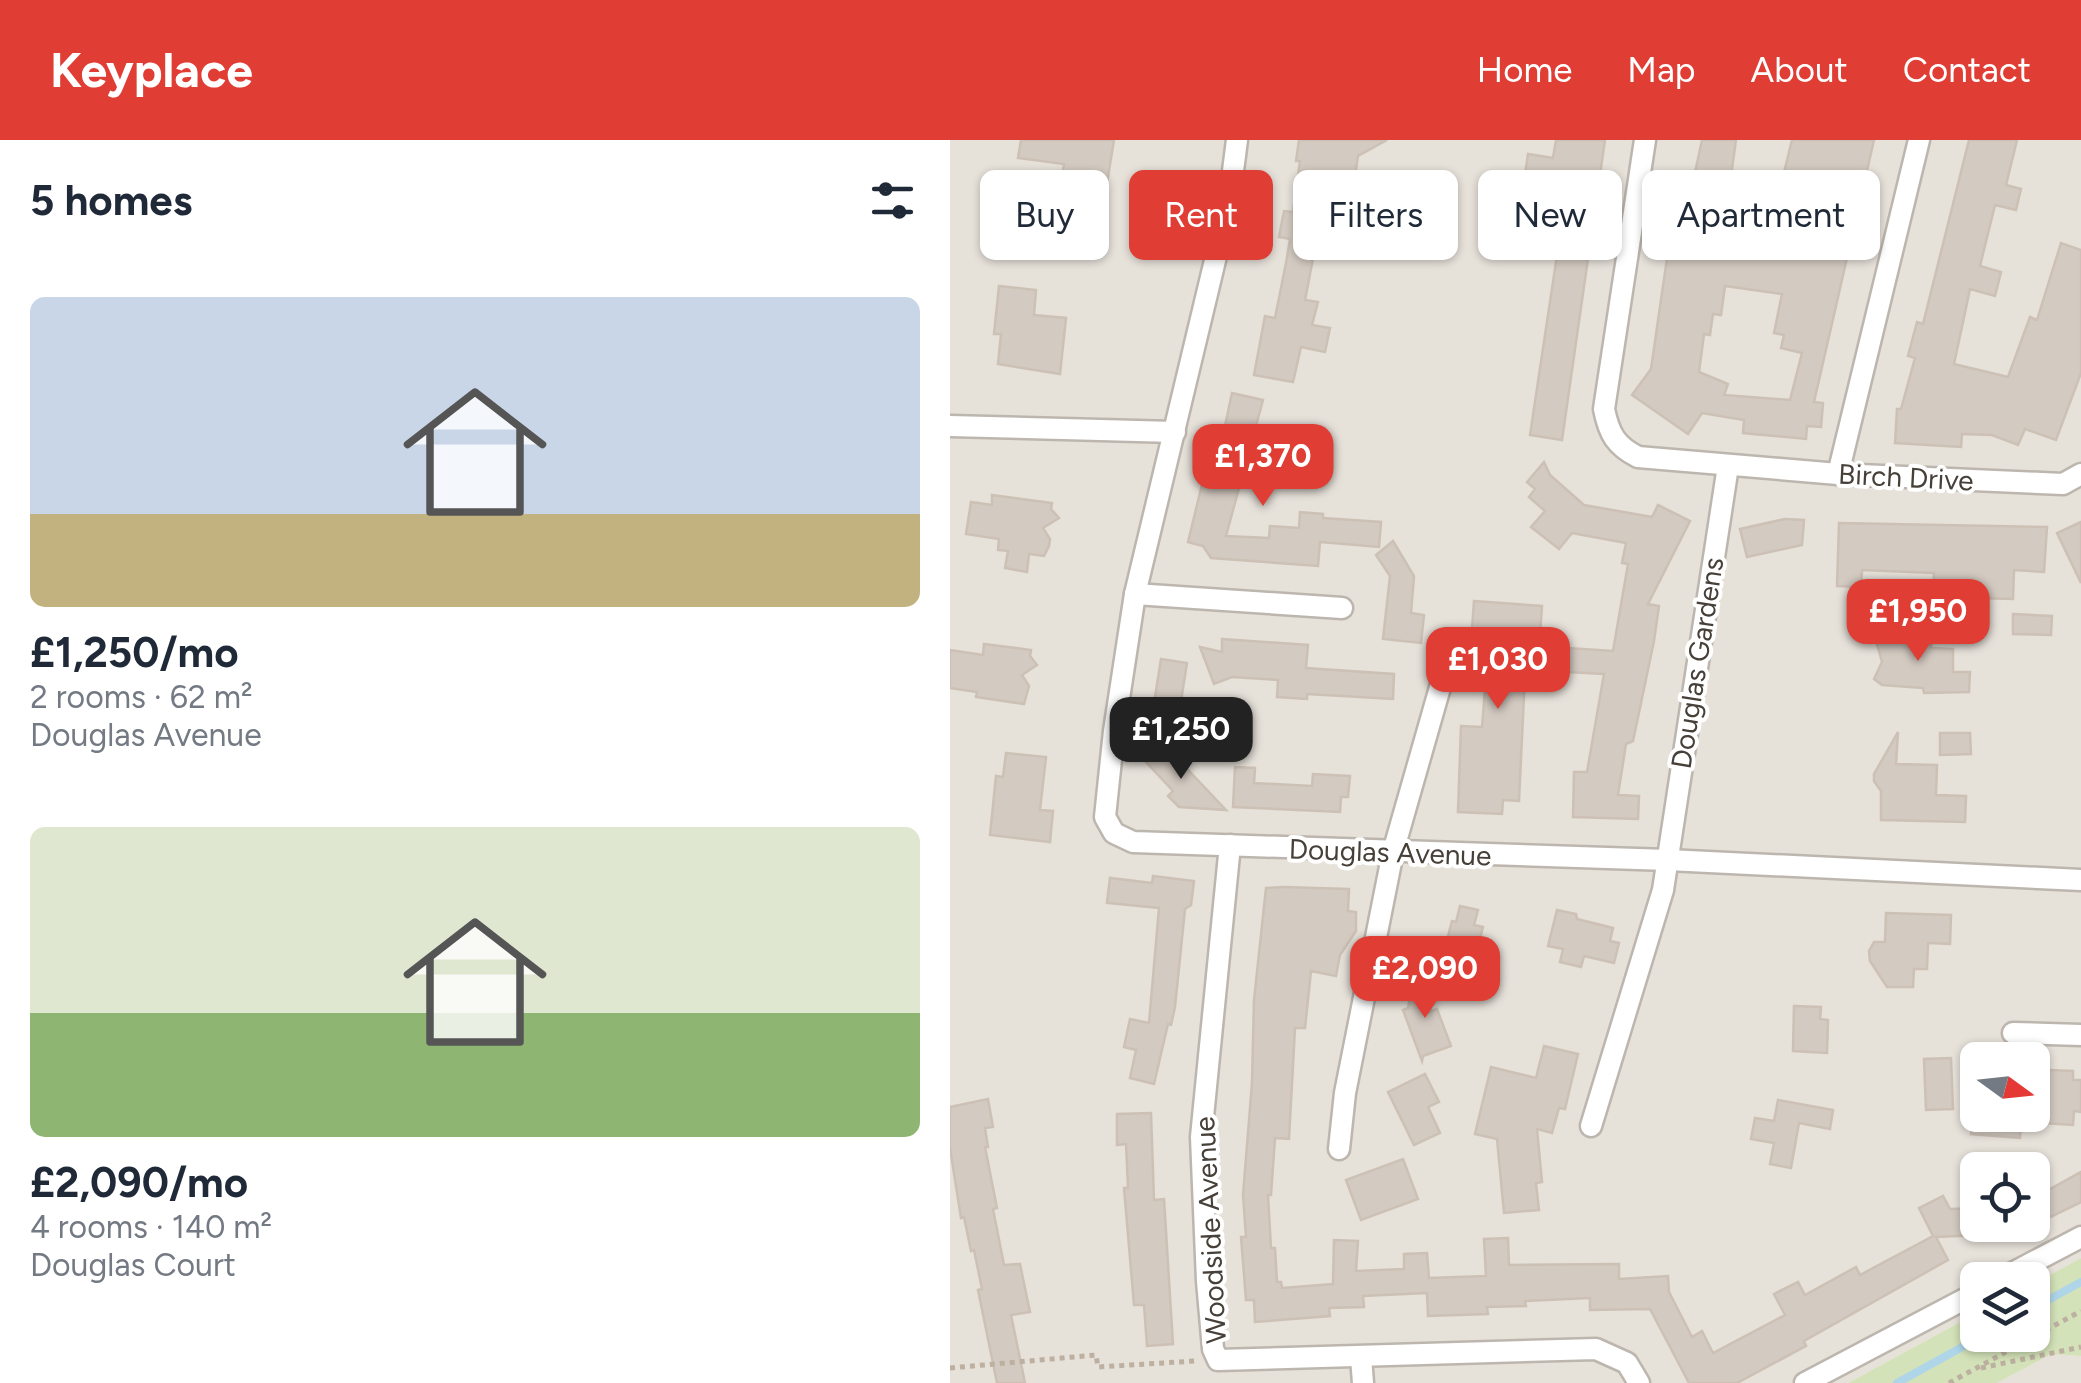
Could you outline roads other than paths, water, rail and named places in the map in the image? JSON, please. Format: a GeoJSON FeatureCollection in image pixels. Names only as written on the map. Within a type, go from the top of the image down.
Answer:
{"type":"FeatureCollection","features":[{"type":"Feature","properties":{"kind":"street"},"geometry":{"type":"LineString","coordinates":[[1237,140],[1229,202],[1135,594],[1342,608]]}},
{"type":"Feature","properties":{"kind":"street","name":"Birch Drive"},"geometry":{"type":"LineString","coordinates":[[1644,140],[1604,409],[1614,441],[1638,457],[1838,474],[2063,484],[2081,474]]}},
{"type":"Feature","properties":{"kind":"street"},"geometry":{"type":"LineString","coordinates":[[1838,474],[1919,140]]}},
{"type":"Feature","properties":{"kind":"street"},"geometry":{"type":"LineString","coordinates":[[950,426],[1175,432]]}},
{"type":"Feature","properties":{"kind":"street","name":"Douglas Gardens"},"geometry":{"type":"LineString","coordinates":[[1668,860],[1688,707],[1728,466]]}},
{"type":"Feature","properties":{"kind":"street","name":"Douglas Avenue"},"geometry":{"type":"LineString","coordinates":[[1135,594],[1105,818],[1114,833],[1133,842],[1668,860],[2081,880]]}},
{"type":"Feature","properties":{"kind":"street"},"geometry":{"type":"LineString","coordinates":[[1339,1149],[1345,1093],[1393,852],[1449,656],[1478,657]]}},
{"type":"Feature","properties":{"kind":"street","name":"Woodside Avenue"},"geometry":{"type":"LineString","coordinates":[[1230,846],[1201,1137],[1212,1348],[1218,1360],[1596,1349],[1627,1363],[1639,1383]]}},
{"type":"Feature","properties":{"kind":"street"},"geometry":{"type":"LineString","coordinates":[[1591,1126],[1663,890],[1668,860]]}},
{"type":"Feature","properties":{"kind":"street"},"geometry":{"type":"LineString","coordinates":[[2013,1033],[2081,1035]]}},
{"type":"Feature","properties":{"kind":"street"},"geometry":{"type":"LineString","coordinates":[[2033,1262],[2081,1236]]}},
{"type":"Feature","properties":{"kind":"street"},"geometry":{"type":"LineString","coordinates":[[1806,1383],[1960,1302]]}},
{"type":"Feature","properties":{"kind":"street"},"geometry":{"type":"LineString","coordinates":[[1361,1357],[1362,1383]]}},
{"type":"Feature","properties":{"kind":"waterway"},"geometry":{"type":"LineString","coordinates":[[2050,1299],[2081,1282]]}},
{"type":"Feature","properties":{"kind":"waterway"},"geometry":{"type":"LineString","coordinates":[[1897,1383],[1960,1348]]}}]}
